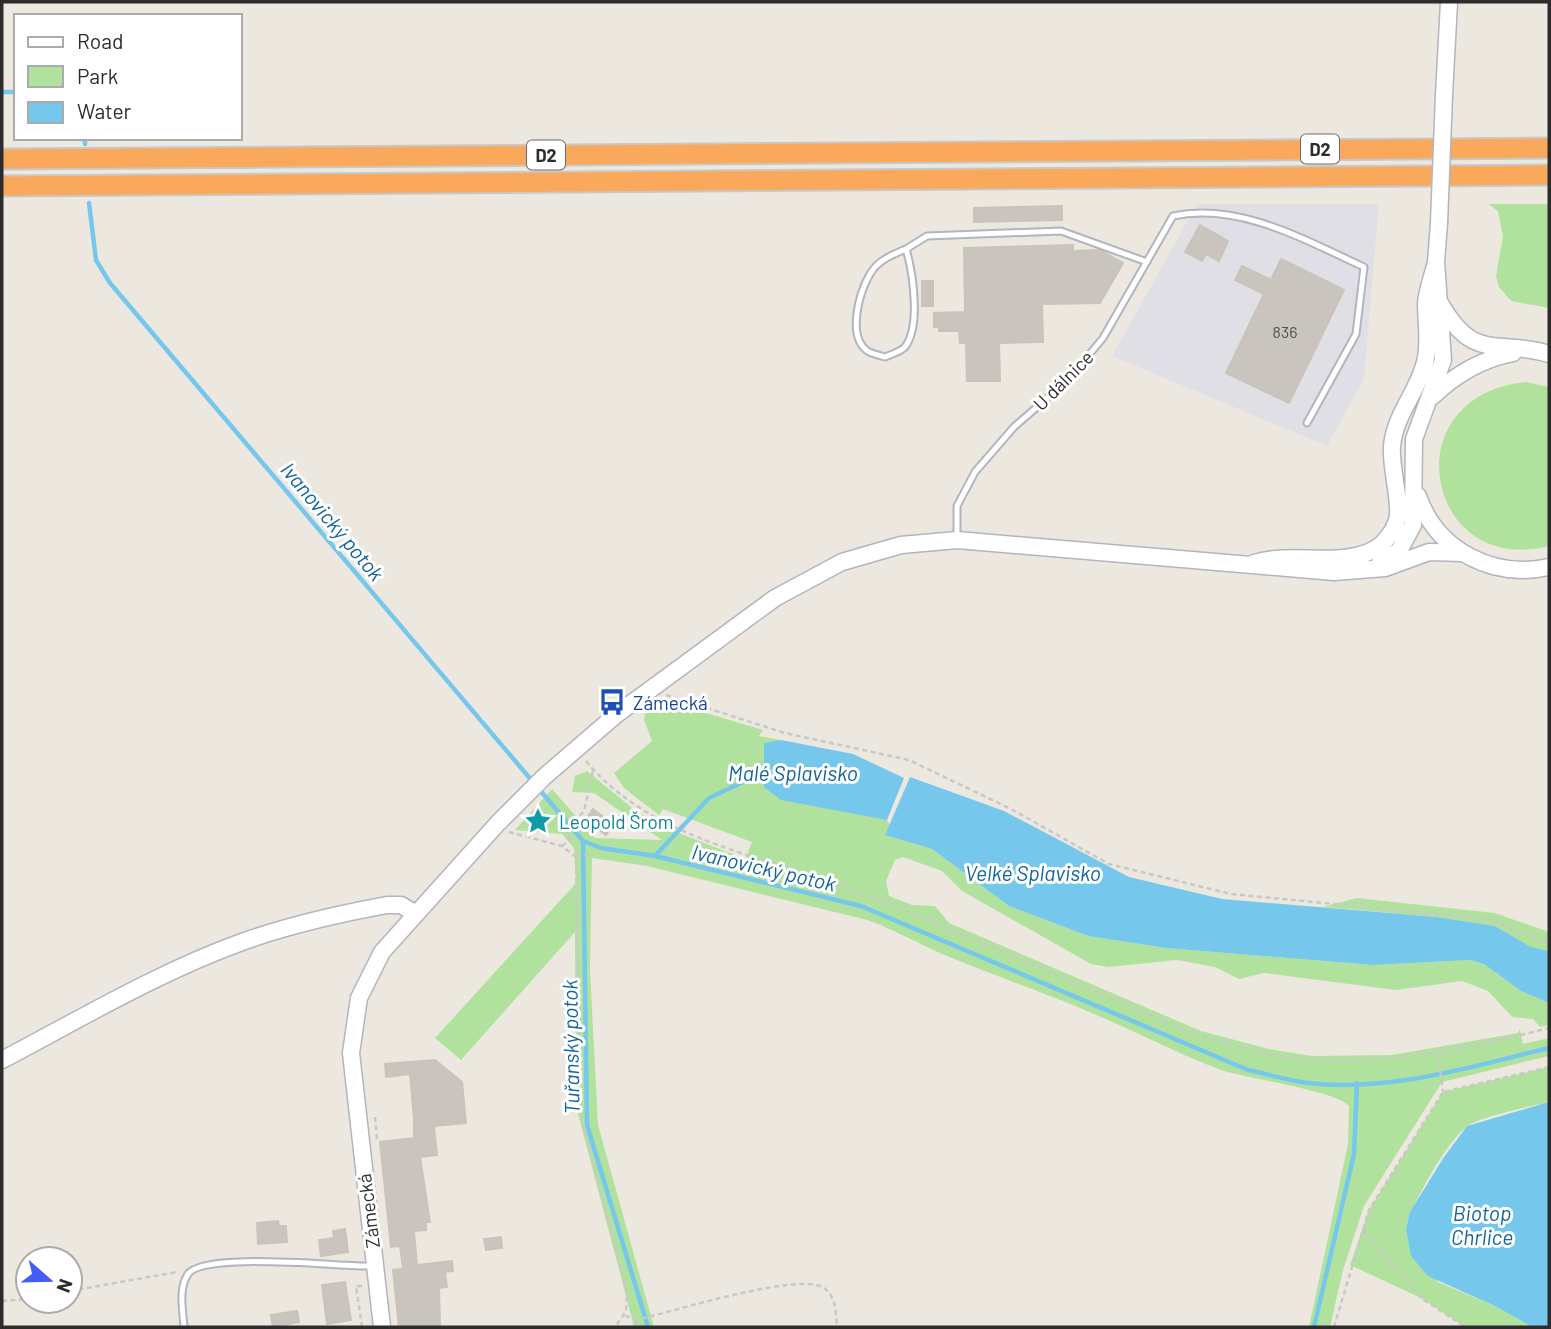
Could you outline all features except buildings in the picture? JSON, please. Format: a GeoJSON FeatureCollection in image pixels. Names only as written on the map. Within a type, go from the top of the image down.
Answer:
{"type":"FeatureCollection","features":[{"type":"Feature","properties":{"kind":"highway","name":"D2"},"geometry":{"type":"LineString","coordinates":[[2,159],[1549,148]]}},
{"type":"Feature","properties":{"kind":"highway","name":"D2"},"geometry":{"type":"LineString","coordinates":[[2,186],[1549,174]]}},
{"type":"Feature","properties":{"kind":"highway"},"geometry":{"type":"LineString","coordinates":[[1484,175],[1549,183]]}},
{"type":"Feature","properties":{"kind":"street"},"geometry":{"type":"LineString","coordinates":[[1365,569],[1390,558],[1405,543],[1415,513],[1411,453],[1417,425],[1443,360],[1436,262],[1449,2]]}},
{"type":"Feature","properties":{"kind":"street"},"geometry":{"type":"LineString","coordinates":[[1247,565],[1276,556],[1322,559],[1363,554],[1381,545],[1392,530],[1398,514],[1392,472],[1394,435],[1402,410],[1425,363],[1426,300],[1436,262]]}},
{"type":"Feature","properties":{"kind":"street"},"geometry":{"type":"LineString","coordinates":[[1439,301],[1450,321],[1466,338],[1486,346],[1549,354]]}},
{"type":"Feature","properties":{"kind":"street"},"geometry":{"type":"LineString","coordinates":[[1426,403],[1446,384],[1476,364],[1525,350]]}},
{"type":"Feature","properties":{"kind":"street"},"geometry":{"type":"LineString","coordinates":[[1414,483],[1433,524],[1462,553],[1497,567],[1522,570],[1549,567]]}},
{"type":"Feature","properties":{"kind":"street","name":"Zámecká"},"geometry":{"type":"LineString","coordinates":[[383,1327],[351,1053],[356,1009],[365,982],[382,952],[498,823],[544,777],[658,685],[775,598],[842,562],[901,545],[957,540],[1334,572],[1385,568],[1423,553],[1462,553]]}},
{"type":"Feature","properties":{"kind":"street"},"geometry":{"type":"LineString","coordinates":[[2,1060],[126,995],[240,943],[303,923],[387,905],[401,905],[416,914]]}},
{"type":"Feature","properties":{"kind":"lane","name":"U dálnice"},"geometry":{"type":"LineString","coordinates":[[957,540],[957,506],[975,472],[1014,427],[1069,379],[1103,338],[1173,216],[1199,211],[1247,220],[1282,230],[1364,267],[1356,334],[1307,423]]}},
{"type":"Feature","properties":{"kind":"lane"},"geometry":{"type":"LineString","coordinates":[[906,249],[914,277],[912,334],[903,349],[886,357],[868,351],[858,337],[857,306],[870,272],[886,258],[927,236],[1061,231],[1147,262]]}},
{"type":"Feature","properties":{"kind":"lane"},"geometry":{"type":"LineString","coordinates":[[184,1327],[183,1289],[188,1275],[199,1267],[220,1263],[375,1266]]}},
{"type":"Feature","properties":{"kind":"path"},"geometry":{"type":"LineString","coordinates":[[658,685],[668,697],[785,733],[909,760],[1011,809],[1108,864],[1231,894],[1489,919],[1549,943]]}},
{"type":"Feature","properties":{"kind":"path"},"geometry":{"type":"LineString","coordinates":[[577,749],[593,769],[656,819],[757,859],[861,893],[1200,1036],[1258,1052],[1308,1060],[1368,1061],[1438,1055],[1549,1028]]}},
{"type":"Feature","properties":{"kind":"path"},"geometry":{"type":"LineString","coordinates":[[562,846],[572,838],[566,831],[584,811],[593,769]]}},
{"type":"Feature","properties":{"kind":"path"},"geometry":{"type":"LineString","coordinates":[[498,823],[514,835],[562,846],[576,857]]}},
{"type":"Feature","properties":{"kind":"path"},"geometry":{"type":"LineString","coordinates":[[576,857],[590,854]]}},
{"type":"Feature","properties":{"kind":"path"},"geometry":{"type":"LineString","coordinates":[[576,857],[580,1112],[628,1297],[625,1316],[615,1327]]}},
{"type":"Feature","properties":{"kind":"path"},"geometry":{"type":"LineString","coordinates":[[1334,1327],[1369,1210],[1443,1092],[1444,1083],[1438,1055]]}},
{"type":"Feature","properties":{"kind":"path"},"geometry":{"type":"LineString","coordinates":[[1443,1092],[1549,1068]]}},
{"type":"Feature","properties":{"kind":"path"},"geometry":{"type":"LineString","coordinates":[[1363,1229],[1420,1298],[1465,1327]]}},
{"type":"Feature","properties":{"kind":"path"},"geometry":{"type":"LineString","coordinates":[[84,1289],[168,1273],[188,1275]]}},
{"type":"Feature","properties":{"kind":"path"},"geometry":{"type":"LineString","coordinates":[[625,1316],[637,1319],[654,1316],[776,1286],[809,1282],[822,1287],[832,1297],[837,1327]]}},
{"type":"Feature","properties":{"kind":"path"},"geometry":{"type":"LineString","coordinates":[[362,1327],[356,1286],[377,1284]]}},
{"type":"Feature","properties":{"kind":"path"},"geometry":{"type":"LineString","coordinates":[[637,1319],[639,1327]]}},
{"type":"Feature","properties":{"kind":"shaded area"},"geometry":{"type":"Polygon","coordinates":[[[1197,204],[1379,204],[1364,379],[1327,446],[1112,356],[1197,204]]]}},
{"type":"Feature","properties":{"kind":"green space"},"geometry":{"type":"Polygon","coordinates":[[[1488,204],[1549,204],[1549,308],[1511,301],[1499,287],[1496,276],[1503,236],[1498,211],[1488,204]]]}},
{"type":"Feature","properties":{"kind":"green space"},"geometry":{"type":"Polygon","coordinates":[[[1526,382],[1549,387],[1549,546],[1507,549],[1474,536],[1452,512],[1440,481],[1441,448],[1455,418],[1483,394],[1526,382]]]}},
{"type":"Feature","properties":{"kind":"green space"},"geometry":{"type":"Polygon","coordinates":[[[663,700],[763,730],[759,736],[781,740],[764,744],[764,786],[887,820],[890,825],[885,835],[932,849],[1009,906],[1088,936],[1166,948],[1373,965],[1470,960],[1484,964],[1521,991],[1549,1003],[1549,1025],[1540,1027],[1533,1019],[1512,1017],[1488,991],[1462,981],[1396,990],[1264,973],[1239,979],[1215,967],[1177,960],[1108,967],[1091,964],[962,891],[942,871],[903,857],[895,860],[886,881],[889,896],[912,905],[935,906],[949,923],[1201,1031],[1269,1049],[1312,1056],[1392,1055],[1518,1033],[1520,1029],[1523,1044],[1549,1038],[1549,1056],[1442,1082],[1364,1206],[1343,1270],[1330,1327],[1309,1327],[1348,1144],[1349,1106],[1340,1100],[1309,1090],[1221,1070],[867,920],[647,866],[592,858],[590,969],[598,1125],[654,1327],[634,1327],[576,1106],[575,932],[461,1060],[435,1038],[576,883],[574,848],[562,834],[515,830],[552,789],[595,838],[662,840],[594,793],[572,792],[575,776],[587,771],[637,812],[661,826],[745,859],[752,842],[663,809],[659,815],[624,788],[614,773],[652,741],[644,720],[645,714],[663,700]]]}},
{"type":"Feature","properties":{"kind":"green space"},"geometry":{"type":"Polygon","coordinates":[[[1357,898],[1495,913],[1549,932],[1549,951],[1531,947],[1495,926],[1437,917],[1323,907],[1357,898]]]}},
{"type":"Feature","properties":{"kind":"green space"},"geometry":{"type":"Polygon","coordinates":[[[1549,1067],[1549,1102],[1482,1119],[1466,1127],[1458,1135],[1430,1175],[1406,1229],[1438,1282],[1497,1307],[1532,1327],[1465,1327],[1421,1298],[1350,1265],[1369,1210],[1443,1092],[1549,1067]]]}},
{"type":"Feature","properties":{"kind":"water","name":"Malé Splavisko"},"geometry":{"type":"Polygon","coordinates":[[[781,740],[853,754],[904,778],[887,820],[781,800],[764,787],[764,743],[781,740]]]}},
{"type":"Feature","properties":{"kind":"water","name":"Velké Splavisko"},"geometry":{"type":"Polygon","coordinates":[[[910,777],[1004,811],[1129,877],[1222,899],[1437,917],[1495,926],[1531,947],[1549,951],[1549,1003],[1521,991],[1484,964],[1470,960],[1373,965],[1166,948],[1088,936],[1009,906],[932,849],[885,835],[910,777]]]}},
{"type":"Feature","properties":{"kind":"water","name":"Biotop Chrlice"},"geometry":{"type":"Polygon","coordinates":[[[1549,1102],[1549,1327],[1532,1327],[1497,1307],[1428,1276],[1411,1256],[1406,1229],[1410,1212],[1467,1126],[1549,1102]]]}},
{"type":"Feature","properties":{"kind":"waterway","name":"Ivanovický potok"},"geometry":{"type":"LineString","coordinates":[[2,92],[14,92]]}},
{"type":"Feature","properties":{"kind":"waterway","name":"Ivanovický potok"},"geometry":{"type":"LineString","coordinates":[[89,203],[96,260],[110,283],[583,841],[601,848],[655,856],[861,906],[1248,1070],[1301,1082],[1332,1085],[1395,1082],[1549,1048]]}},
{"type":"Feature","properties":{"kind":"waterway"},"geometry":{"type":"LineString","coordinates":[[655,856],[709,798],[762,773],[769,775]]}},
{"type":"Feature","properties":{"kind":"waterway","name":"Tuřanský potok"},"geometry":{"type":"LineString","coordinates":[[583,841],[587,1125],[648,1327]]}},
{"type":"Feature","properties":{"kind":"waterway"},"geometry":{"type":"LineString","coordinates":[[1314,1327],[1354,1154],[1357,1083]]}},
{"type":"Feature","properties":{"kind":"place","name":"Zámecká"},"geometry":{"type":"Point","coordinates":[612,702]}},
{"type":"Feature","properties":{"kind":"place","name":"Leopold Šrom"},"geometry":{"type":"Point","coordinates":[538,821]}}]}
